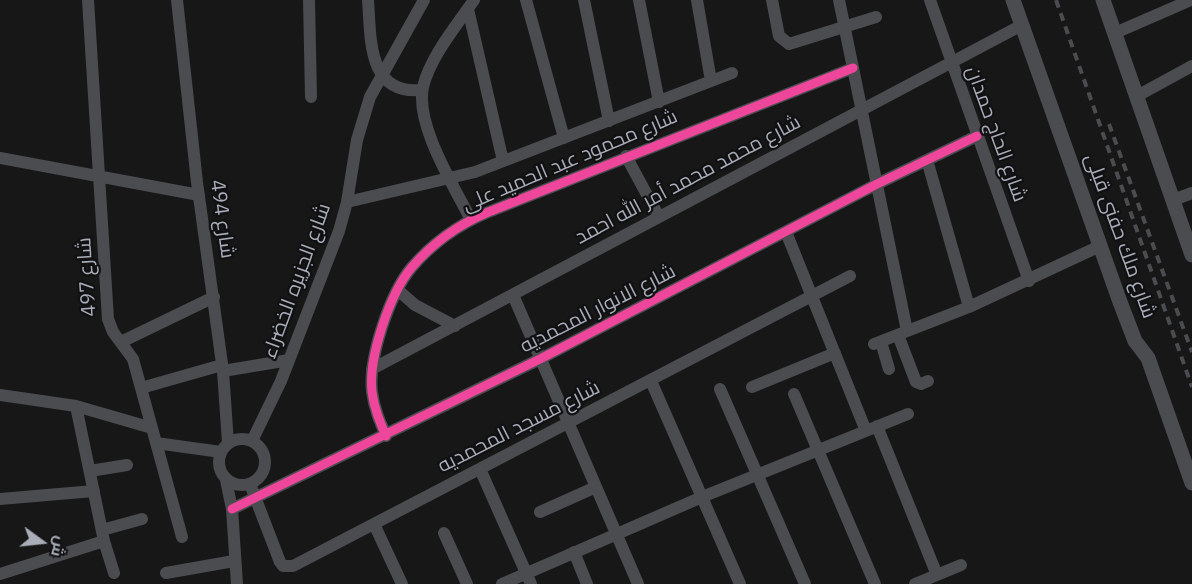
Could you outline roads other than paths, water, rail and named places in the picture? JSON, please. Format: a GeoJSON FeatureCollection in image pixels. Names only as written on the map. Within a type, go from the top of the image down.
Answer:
{"type":"FeatureCollection","features":[{"type":"Feature","properties":{"kind":"street","name":"شارع 497"},"geometry":{"type":"LineString","coordinates":[[88,0],[108,319],[113,332],[133,359],[182,537]]}},
{"type":"Feature","properties":{"kind":"street","name":"شارع 494"},"geometry":{"type":"LineString","coordinates":[[177,0],[199,195],[222,368],[225,448]]}},
{"type":"Feature","properties":{"kind":"street"},"geometry":{"type":"LineString","coordinates":[[309,0],[311,98]]}},
{"type":"Feature","properties":{"kind":"street"},"geometry":{"type":"LineString","coordinates":[[368,0],[372,48],[380,74],[399,88],[423,90]]}},
{"type":"Feature","properties":{"kind":"street","name":"شارع الجزيره الخضراء"},"geometry":{"type":"LineString","coordinates":[[252,441],[289,360],[339,231],[347,202],[357,140],[370,97],[380,74],[424,0]]}},
{"type":"Feature","properties":{"kind":"street"},"geometry":{"type":"LineString","coordinates":[[526,0],[564,138]]}},
{"type":"Feature","properties":{"kind":"street"},"geometry":{"type":"LineString","coordinates":[[584,0],[609,121]]}},
{"type":"Feature","properties":{"kind":"street"},"geometry":{"type":"LineString","coordinates":[[639,0],[659,102]]}},
{"type":"Feature","properties":{"kind":"street"},"geometry":{"type":"LineString","coordinates":[[697,0],[711,81]]}},
{"type":"Feature","properties":{"kind":"street"},"geometry":{"type":"LineString","coordinates":[[772,0],[779,36],[786,43],[795,44],[876,17]]}},
{"type":"Feature","properties":{"kind":"street"},"geometry":{"type":"LineString","coordinates":[[839,0],[877,184],[902,333],[916,382],[921,384],[928,381]]}},
{"type":"Feature","properties":{"kind":"street","name":"شارع الحاج حمدان"},"geometry":{"type":"LineString","coordinates":[[930,0],[1029,281]]}},
{"type":"Feature","properties":{"kind":"street","name":"شارع ملك حفنى قبلى"},"geometry":{"type":"LineString","coordinates":[[1013,0],[1100,246],[1135,340],[1148,358],[1192,483]]}},
{"type":"Feature","properties":{"kind":"street"},"geometry":{"type":"LineString","coordinates":[[1103,0],[1192,255]]}},
{"type":"Feature","properties":{"kind":"street"},"geometry":{"type":"LineString","coordinates":[[1114,33],[1191,0]]}},
{"type":"Feature","properties":{"kind":"street"},"geometry":{"type":"LineString","coordinates":[[471,5],[503,161]]}},
{"type":"Feature","properties":{"kind":"street"},"geometry":{"type":"LineString","coordinates":[[471,5],[433,64],[423,90],[424,112],[430,134],[471,220]]}},
{"type":"Feature","properties":{"kind":"street","name":"شارع محمد محمد أمر الله احمد"},"geometry":{"type":"LineString","coordinates":[[372,369],[1022,25]]}},
{"type":"Feature","properties":{"kind":"street","name":"شارع محمود عبد الحميد على"},"geometry":{"type":"LineString","coordinates":[[386,436],[377,415],[372,392],[375,347],[411,268],[449,233],[471,220],[626,156],[853,68]]}},
{"type":"Feature","properties":{"kind":"street"},"geometry":{"type":"LineString","coordinates":[[1137,96],[1191,71]]}},
{"type":"Feature","properties":{"kind":"street"},"geometry":{"type":"LineString","coordinates":[[347,202],[451,180],[732,73]]}},
{"type":"Feature","properties":{"kind":"street","name":"شارع الانوار المحمديه"},"geometry":{"type":"LineString","coordinates":[[232,509],[540,359],[877,184],[977,136]]}},
{"type":"Feature","properties":{"kind":"street"},"geometry":{"type":"LineString","coordinates":[[626,156],[659,217]]}},
{"type":"Feature","properties":{"kind":"street"},"geometry":{"type":"LineString","coordinates":[[0,158],[199,195]]}},
{"type":"Feature","properties":{"kind":"street"},"geometry":{"type":"LineString","coordinates":[[927,160],[969,307]]}},
{"type":"Feature","properties":{"kind":"street"},"geometry":{"type":"LineString","coordinates":[[1173,200],[1192,193]]}},
{"type":"Feature","properties":{"kind":"street"},"geometry":{"type":"LineString","coordinates":[[786,232],[835,353],[872,428],[937,575]]}},
{"type":"Feature","properties":{"kind":"street"},"geometry":{"type":"LineString","coordinates":[[890,369],[878,343],[1029,281],[1100,246]]}},
{"type":"Feature","properties":{"kind":"street","name":"شارع مسجد المحمديه"},"geometry":{"type":"LineString","coordinates":[[250,484],[280,562],[288,567],[651,381],[849,276]]}},
{"type":"Feature","properties":{"kind":"street"},"geometry":{"type":"LineString","coordinates":[[399,291],[415,305],[455,326]]}},
{"type":"Feature","properties":{"kind":"street"},"geometry":{"type":"LineString","coordinates":[[513,295],[638,584]]}},
{"type":"Feature","properties":{"kind":"street"},"geometry":{"type":"LineString","coordinates":[[121,342],[214,297]]}},
{"type":"Feature","properties":{"kind":"street"},"geometry":{"type":"LineString","coordinates":[[753,387],[835,353]]}},
{"type":"Feature","properties":{"kind":"street"},"geometry":{"type":"LineString","coordinates":[[141,388],[222,368],[289,360]]}},
{"type":"Feature","properties":{"kind":"street"},"geometry":{"type":"LineString","coordinates":[[651,381],[740,584]]}},
{"type":"Feature","properties":{"kind":"street"},"geometry":{"type":"LineString","coordinates":[[720,389],[805,584]]}},
{"type":"Feature","properties":{"kind":"street"},"geometry":{"type":"LineString","coordinates":[[794,393],[875,584]]}},
{"type":"Feature","properties":{"kind":"street"},"geometry":{"type":"LineString","coordinates":[[0,395],[76,406],[152,428]]}},
{"type":"Feature","properties":{"kind":"street"},"geometry":{"type":"LineString","coordinates":[[76,406],[103,535],[114,573]]}},
{"type":"Feature","properties":{"kind":"street"},"geometry":{"type":"LineString","coordinates":[[502,584],[528,579],[574,552],[757,474],[908,414]]}},
{"type":"Feature","properties":{"kind":"street"},"geometry":{"type":"LineString","coordinates":[[156,443],[225,448],[236,440],[252,441],[260,448],[265,463],[259,478],[242,486],[226,480]]}},
{"type":"Feature","properties":{"kind":"street"},"geometry":{"type":"LineString","coordinates":[[225,448],[220,470],[226,480],[232,509],[237,584]]}},
{"type":"Feature","properties":{"kind":"street"},"geometry":{"type":"LineString","coordinates":[[90,471],[127,465]]}},
{"type":"Feature","properties":{"kind":"street"},"geometry":{"type":"LineString","coordinates":[[480,469],[528,579]]}},
{"type":"Feature","properties":{"kind":"street"},"geometry":{"type":"LineString","coordinates":[[540,512],[596,487]]}},
{"type":"Feature","properties":{"kind":"street"},"geometry":{"type":"LineString","coordinates":[[0,499],[94,491]]}},
{"type":"Feature","properties":{"kind":"street"},"geometry":{"type":"LineString","coordinates":[[0,574],[142,519]]}},
{"type":"Feature","properties":{"kind":"street"},"geometry":{"type":"LineString","coordinates":[[374,524],[402,584]]}},
{"type":"Feature","properties":{"kind":"street"},"geometry":{"type":"LineString","coordinates":[[444,533],[467,584]]}},
{"type":"Feature","properties":{"kind":"street"},"geometry":{"type":"LineString","coordinates":[[574,552],[587,584]]}},
{"type":"Feature","properties":{"kind":"street"},"geometry":{"type":"LineString","coordinates":[[166,573],[234,561]]}},
{"type":"Feature","properties":{"kind":"street"},"geometry":{"type":"LineString","coordinates":[[915,584],[961,565]]}},
{"type":"Feature","properties":{"kind":"railway"},"geometry":{"type":"LineString","coordinates":[[1056,0],[1192,387]]}},
{"type":"Feature","properties":{"kind":"railway"},"geometry":{"type":"LineString","coordinates":[[1109,124],[1192,352]]}}]}
